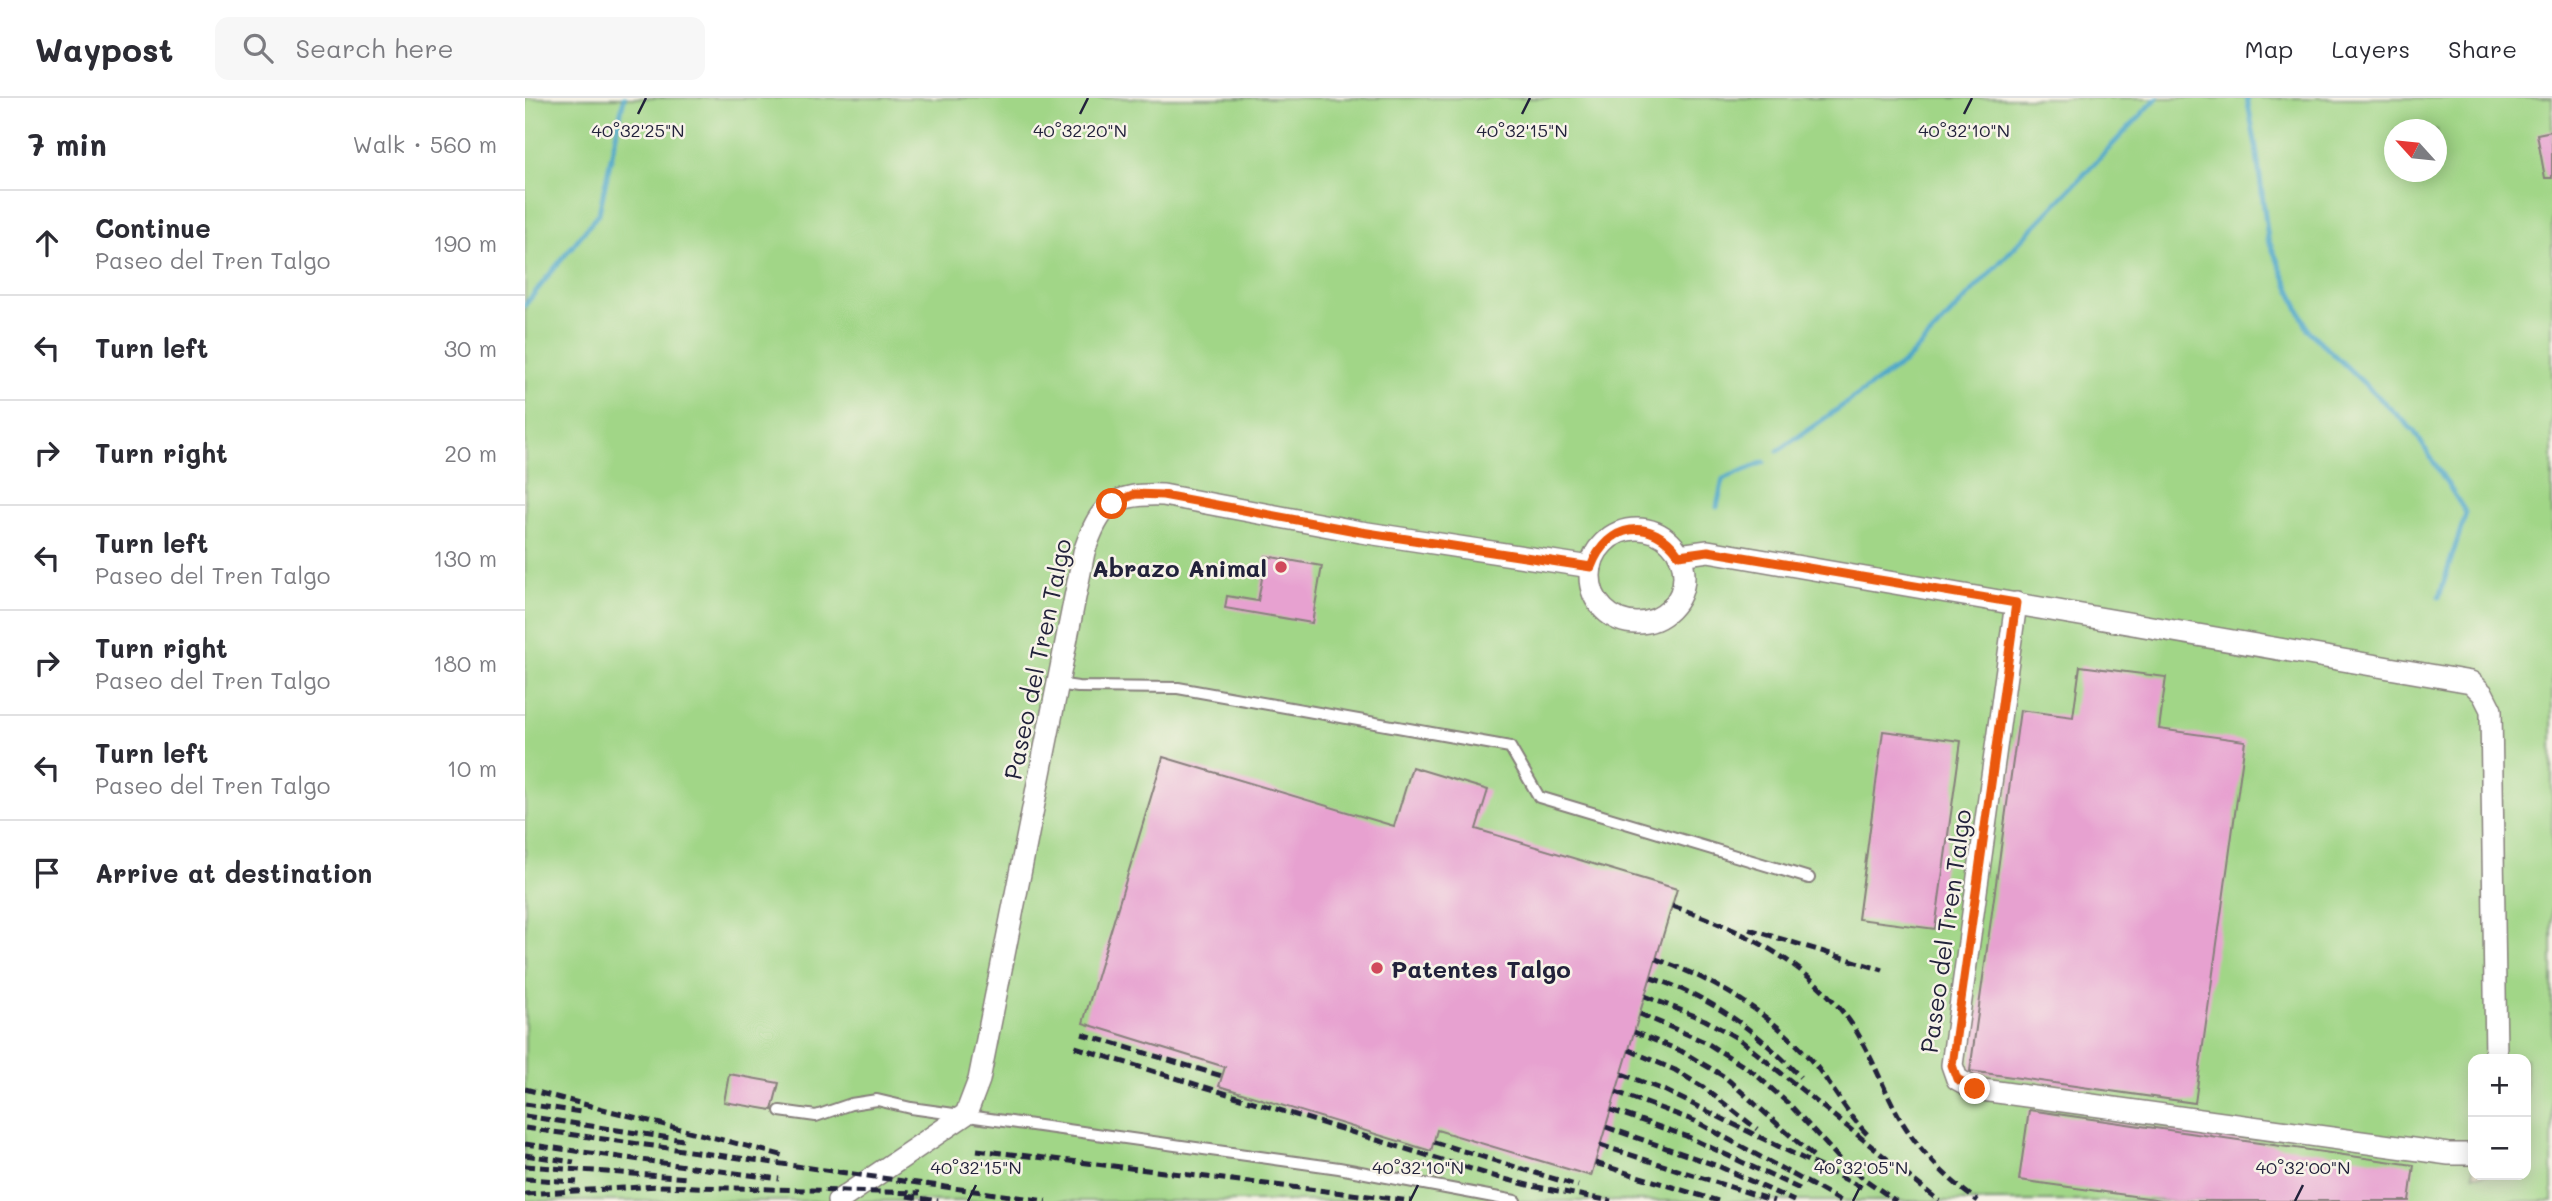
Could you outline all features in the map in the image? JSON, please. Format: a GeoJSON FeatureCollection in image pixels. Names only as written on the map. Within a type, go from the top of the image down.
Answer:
{"type":"FeatureCollection","features":[{"type":"Feature","properties":{"kind":"street","name":"Paseo del Tren Talgo"},"geometry":{"type":"LineString","coordinates":[[967,1114],[979,1080],[1084,552],[1093,524],[1112,504],[1135,494],[1163,495],[1361,532],[1591,567]]}},
{"type":"Feature","properties":{"kind":"street"},"geometry":{"type":"LineString","coordinates":[[1645,530],[1671,543],[1679,555],[1683,576],[1679,598],[1670,610],[1644,623],[1630,623],[1603,609],[1593,590],[1591,567],[1605,542],[1617,534],[1645,530]]}},
{"type":"Feature","properties":{"kind":"street"},"geometry":{"type":"LineString","coordinates":[[1679,555],[1708,551],[2471,682],[2483,694],[2491,710],[2496,1054]]}},
{"type":"Feature","properties":{"kind":"street","name":"Paseo del Tren Talgo"},"geometry":{"type":"LineString","coordinates":[[2016,603],[1952,1065],[1957,1079],[1975,1089],[2449,1154],[2468,1154]]}},
{"type":"Feature","properties":{"kind":"street"},"geometry":{"type":"LineString","coordinates":[[838,1201],[967,1114]]}},
{"type":"Feature","properties":{"kind":"lane"},"geometry":{"type":"LineString","coordinates":[[1058,684],[1078,687],[1178,688],[1510,747],[1539,797],[1809,878]]}},
{"type":"Feature","properties":{"kind":"lane"},"geometry":{"type":"LineString","coordinates":[[780,1111],[816,1116],[851,1104],[877,1100],[911,1108],[1339,1167],[1515,1201]]}},
{"type":"Feature","properties":{"kind":"green space"},"geometry":{"type":"Polygon","coordinates":[[[525,98],[2552,98],[2552,1201],[525,1201],[525,98]]]}},
{"type":"Feature","properties":{"kind":"building"},"geometry":{"type":"Polygon","coordinates":[[[2552,131],[2552,178],[2545,178],[2537,134],[2552,131]]]}},
{"type":"Feature","properties":{"kind":"building"},"geometry":{"type":"Polygon","coordinates":[[[1266,556],[1322,566],[1312,623],[1225,608],[1227,596],[1258,601],[1266,556]]]}},
{"type":"Feature","properties":{"kind":"building"},"geometry":{"type":"Polygon","coordinates":[[[2080,666],[2166,677],[2159,729],[2245,741],[2195,1103],[1970,1071],[2020,710],[2073,717],[2080,666]]]}},
{"type":"Feature","properties":{"kind":"building"},"geometry":{"type":"Polygon","coordinates":[[[1883,731],[1961,741],[1935,929],[1858,919],[1883,731]]]}},
{"type":"Feature","properties":{"kind":"building","name":"Patentes Talgo"},"geometry":{"type":"Polygon","coordinates":[[[1163,757],[1394,826],[1412,767],[1488,790],[1476,829],[1677,889],[1591,1176],[1437,1130],[1431,1151],[1219,1086],[1225,1067],[1083,1023],[1163,757]]]}},
{"type":"Feature","properties":{"kind":"building"},"geometry":{"type":"Polygon","coordinates":[[[729,1074],[779,1083],[772,1110],[724,1102],[729,1074]]]}},
{"type":"Feature","properties":{"kind":"building"},"geometry":{"type":"Polygon","coordinates":[[[2029,1110],[2414,1165],[2409,1201],[2169,1201],[2019,1180],[2029,1110]]]}},
{"type":"Feature","properties":{"kind":"waterway"},"geometry":{"type":"LineString","coordinates":[[525,305],[599,213],[624,98]]}},
{"type":"Feature","properties":{"kind":"waterway"},"geometry":{"type":"LineString","coordinates":[[1778,451],[1905,362],[2157,98]]}},
{"type":"Feature","properties":{"kind":"waterway"},"geometry":{"type":"LineString","coordinates":[[2247,98],[2268,239],[2308,330],[2414,431],[2466,513],[2439,597]]}},
{"type":"Feature","properties":{"kind":"waterway"},"geometry":{"type":"LineString","coordinates":[[1717,507],[1723,479],[1764,462]]}},
{"type":"Feature","properties":{"kind":"railway"},"geometry":{"type":"LineString","coordinates":[[1672,906],[1750,938],[1797,968],[1818,986],[1838,1006],[1855,1029],[1895,1109],[1917,1143],[1945,1175],[1978,1201]]}},
{"type":"Feature","properties":{"kind":"railway"},"geometry":{"type":"LineString","coordinates":[[1749,929],[1883,970]]}},
{"type":"Feature","properties":{"kind":"railway"},"geometry":{"type":"LineString","coordinates":[[1656,959],[1723,989],[1782,1031],[1816,1066],[1868,1135]]}},
{"type":"Feature","properties":{"kind":"railway"},"geometry":{"type":"LineString","coordinates":[[1651,978],[1694,995],[1732,1017],[1767,1045],[1800,1077]]}},
{"type":"Feature","properties":{"kind":"railway"},"geometry":{"type":"LineString","coordinates":[[1645,996],[1705,1020],[1739,1039],[1939,1201]]}},
{"type":"Feature","properties":{"kind":"railway"},"geometry":{"type":"LineString","coordinates":[[1640,1014],[1705,1042],[1753,1072],[1791,1106],[1847,1167],[1896,1201]]}},
{"type":"Feature","properties":{"kind":"railway"},"geometry":{"type":"LineString","coordinates":[[1634,1032],[1681,1051],[1725,1077],[1813,1156]]}},
{"type":"Feature","properties":{"kind":"railway"},"geometry":{"type":"LineString","coordinates":[[1082,1034],[1222,1076]]}},
{"type":"Feature","properties":{"kind":"railway"},"geometry":{"type":"LineString","coordinates":[[1075,1047],[1497,1177],[1611,1201]]}},
{"type":"Feature","properties":{"kind":"railway"},"geometry":{"type":"LineString","coordinates":[[1629,1050],[1675,1070],[1703,1087],[1757,1129]]}},
{"type":"Feature","properties":{"kind":"railway"},"geometry":{"type":"LineString","coordinates":[[1622,1074],[1666,1091],[1865,1189]]}},
{"type":"Feature","properties":{"kind":"railway"},"geometry":{"type":"LineString","coordinates":[[525,1089],[785,1156]]}},
{"type":"Feature","properties":{"kind":"railway"},"geometry":{"type":"LineString","coordinates":[[1616,1092],[1695,1121],[1841,1201]]}},
{"type":"Feature","properties":{"kind":"railway"},"geometry":{"type":"LineString","coordinates":[[525,1104],[581,1112]]}},
{"type":"Feature","properties":{"kind":"railway"},"geometry":{"type":"LineString","coordinates":[[1611,1110],[1686,1136],[1804,1191]]}},
{"type":"Feature","properties":{"kind":"railway"},"geometry":{"type":"LineString","coordinates":[[525,1116],[683,1140]]}},
{"type":"Feature","properties":{"kind":"railway"},"geometry":{"type":"LineString","coordinates":[[1606,1127],[1718,1166],[1794,1201]]}},
{"type":"Feature","properties":{"kind":"railway"},"geometry":{"type":"LineString","coordinates":[[525,1128],[1046,1201]]}},
{"type":"Feature","properties":{"kind":"railway"},"geometry":{"type":"LineString","coordinates":[[1434,1142],[1578,1186]]}},
{"type":"Feature","properties":{"kind":"railway"},"geometry":{"type":"LineString","coordinates":[[525,1144],[779,1179]]}},
{"type":"Feature","properties":{"kind":"railway"},"geometry":{"type":"LineString","coordinates":[[1600,1145],[1774,1201]]}},
{"type":"Feature","properties":{"kind":"railway"},"geometry":{"type":"LineString","coordinates":[[977,1150],[1411,1201]]}},
{"type":"Feature","properties":{"kind":"railway"},"geometry":{"type":"LineString","coordinates":[[525,1155],[574,1162]]}},
{"type":"Feature","properties":{"kind":"railway"},"geometry":{"type":"LineString","coordinates":[[1595,1163],[1718,1201]]}},
{"type":"Feature","properties":{"kind":"railway"},"geometry":{"type":"LineString","coordinates":[[525,1166],[689,1178]]}},
{"type":"Feature","properties":{"kind":"railway"},"geometry":{"type":"LineString","coordinates":[[525,1179],[577,1182]]}},
{"type":"Feature","properties":{"kind":"railway"},"geometry":{"type":"LineString","coordinates":[[525,1194],[657,1186],[920,1193]]}},
{"type":"Feature","properties":{"kind":"railway"},"geometry":{"type":"LineString","coordinates":[[907,1196],[938,1201]]}},
{"type":"Feature","properties":{"kind":"place","name":"Abrazo Animal"},"geometry":{"type":"Point","coordinates":[1281,567]}},
{"type":"Feature","properties":{"kind":"place","name":"Patentes Talgo"},"geometry":{"type":"Point","coordinates":[1377,968]}},
{"type":"Feature","properties":{"kind":"route"},"geometry":{"type":"LineString","coordinates":[[1112,504],[1135,494],[1163,495],[1361,532],[1591,567],[1605,542],[1617,534],[1645,530],[1671,543],[1679,555],[1708,551],[2016,603],[1952,1065],[1957,1079],[1975,1089]]}}]}
